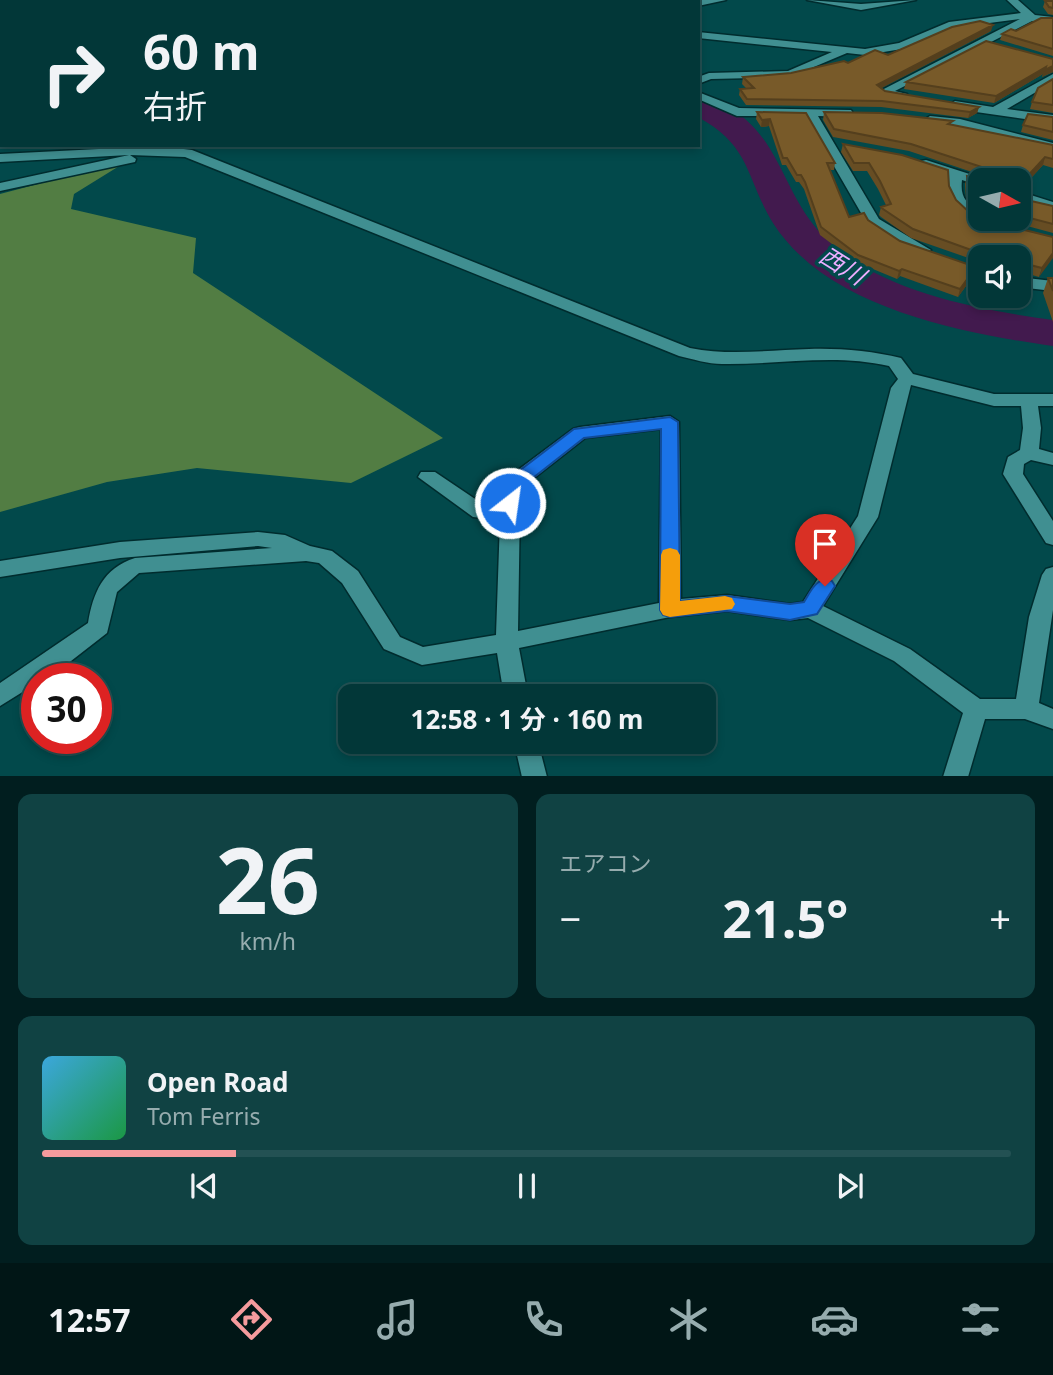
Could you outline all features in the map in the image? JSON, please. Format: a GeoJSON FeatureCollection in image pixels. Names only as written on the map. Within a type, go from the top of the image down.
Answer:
{"type":"FeatureCollection","features":[{"type":"Feature","properties":{"kind":"street"},"geometry":{"type":"LineString","coordinates":[[700,3],[721,0]]}},
{"type":"Feature","properties":{"kind":"street"},"geometry":{"type":"LineString","coordinates":[[812,0],[861,7],[894,0],[911,0]]}},
{"type":"Feature","properties":{"kind":"street"},"geometry":{"type":"LineString","coordinates":[[1012,0],[1031,17]]}},
{"type":"Feature","properties":{"kind":"street"},"geometry":{"type":"LineString","coordinates":[[922,99],[884,92],[990,43],[1031,17]]}},
{"type":"Feature","properties":{"kind":"street"},"geometry":{"type":"LineString","coordinates":[[700,35],[864,52],[902,46],[949,25],[1031,17],[1053,20]]}},
{"type":"Feature","properties":{"kind":"street"},"geometry":{"type":"LineString","coordinates":[[700,80],[709,76],[790,74],[846,50]]}},
{"type":"Feature","properties":{"kind":"street"},"geometry":{"type":"LineString","coordinates":[[995,111],[1053,77]]}},
{"type":"Feature","properties":{"kind":"street"},"geometry":{"type":"LineString","coordinates":[[700,96],[737,112],[857,113]]}},
{"type":"Feature","properties":{"kind":"street"},"geometry":{"type":"LineString","coordinates":[[947,104],[1053,119]]}},
{"type":"Feature","properties":{"kind":"street"},"geometry":{"type":"LineString","coordinates":[[809,112],[833,144],[873,222],[905,243],[942,256]]}},
{"type":"Feature","properties":{"kind":"street"},"geometry":{"type":"LineString","coordinates":[[920,118],[960,123],[1053,147]]}},
{"type":"Feature","properties":{"kind":"street"},"geometry":{"type":"LineString","coordinates":[[0,187],[105,166],[158,150]]}},
{"type":"Feature","properties":{"kind":"street"},"geometry":{"type":"LineString","coordinates":[[0,158],[158,150],[187,153],[685,352],[719,359],[811,354],[878,358],[895,362],[907,379],[929,382],[994,400],[1053,400]]}},
{"type":"Feature","properties":{"kind":"street"},"geometry":{"type":"LineString","coordinates":[[917,161],[968,178]]}},
{"type":"Feature","properties":{"kind":"street"},"geometry":{"type":"LineString","coordinates":[[956,173],[953,189],[958,205],[968,211]]}},
{"type":"Feature","properties":{"kind":"street"},"geometry":{"type":"LineString","coordinates":[[1031,199],[1053,207]]}},
{"type":"Feature","properties":{"kind":"street"},"geometry":{"type":"LineString","coordinates":[[1031,283],[1053,286]]}},
{"type":"Feature","properties":{"kind":"street"},"geometry":{"type":"LineString","coordinates":[[810,609],[868,517],[900,388],[907,379]]}},
{"type":"Feature","properties":{"kind":"street"},"geometry":{"type":"LineString","coordinates":[[1029,401],[1032,428],[1029,453]]}},
{"type":"Feature","properties":{"kind":"street"},"geometry":{"type":"LineString","coordinates":[[514,684],[506,642],[510,503],[521,478],[580,433],[670,422],[670,610]]}},
{"type":"Feature","properties":{"kind":"street"},"geometry":{"type":"LineString","coordinates":[[1053,459],[1029,453],[1015,461],[1013,474],[1053,538]]}},
{"type":"Feature","properties":{"kind":"street"},"geometry":{"type":"LineString","coordinates":[[428,477],[480,512],[510,513]]}},
{"type":"Feature","properties":{"kind":"street"},"geometry":{"type":"LineString","coordinates":[[0,569],[120,550],[258,539],[285,542],[306,553]]}},
{"type":"Feature","properties":{"kind":"street"},"geometry":{"type":"LineString","coordinates":[[0,696],[23,678],[80,646],[99,627],[103,596],[115,577],[135,566],[306,553],[325,556],[350,577],[392,643],[422,656],[670,610],[727,603],[790,612],[810,609],[902,655],[976,709],[1026,709],[1053,719]]}},
{"type":"Feature","properties":{"kind":"street"},"geometry":{"type":"LineString","coordinates":[[1026,709],[1040,617],[1053,575]]}},
{"type":"Feature","properties":{"kind":"street"},"geometry":{"type":"LineString","coordinates":[[956,776],[976,709]]}},
{"type":"Feature","properties":{"kind":"street"},"geometry":{"type":"LineString","coordinates":[[529,754],[535,776]]}},
{"type":"Feature","properties":{"kind":"green space"},"geometry":{"type":"Polygon","coordinates":[[[129,160],[74,194],[71,209],[196,238],[193,273],[443,438],[351,483],[197,468],[107,482],[0,512],[0,194],[129,160]]]}},
{"type":"Feature","properties":{"kind":"building"},"geometry":{"type":"Polygon","coordinates":[[[1045,1],[1053,1],[1053,8],[1049,7],[1045,1]]]}},
{"type":"Feature","properties":{"kind":"building"},"geometry":{"type":"Polygon","coordinates":[[[1041,18],[1053,18],[1053,49],[1002,34],[1011,29],[1016,31],[1041,18]]]}},
{"type":"Feature","properties":{"kind":"building"},"geometry":{"type":"Polygon","coordinates":[[[980,21],[993,25],[877,85],[885,91],[979,107],[970,112],[882,101],[747,99],[740,89],[754,88],[743,77],[791,73],[844,61],[848,63],[875,50],[888,55],[952,27],[980,21]]]}},
{"type":"Feature","properties":{"kind":"building"},"geometry":{"type":"Polygon","coordinates":[[[986,41],[1053,59],[1053,66],[1045,70],[1046,67],[996,96],[906,82],[986,41]]]}},
{"type":"Feature","properties":{"kind":"building"},"geometry":{"type":"Polygon","coordinates":[[[1053,79],[1053,105],[1032,102],[1038,88],[1053,79]]]}},
{"type":"Feature","properties":{"kind":"building"},"geometry":{"type":"Polygon","coordinates":[[[757,112],[806,113],[835,163],[827,163],[849,217],[864,213],[868,220],[900,241],[968,264],[968,278],[960,289],[902,269],[899,271],[858,255],[821,227],[805,182],[801,175],[797,175],[787,158],[783,158],[770,119],[762,120],[757,112]]]}},
{"type":"Feature","properties":{"kind":"building"},"geometry":{"type":"Polygon","coordinates":[[[824,112],[882,113],[953,121],[948,124],[1053,145],[1053,159],[1045,157],[1031,172],[1031,168],[985,168],[911,144],[834,129],[824,112]]]}},
{"type":"Feature","properties":{"kind":"building"},"geometry":{"type":"Polygon","coordinates":[[[1028,114],[1053,117],[1053,132],[1023,125],[1028,114]]]}},
{"type":"Feature","properties":{"kind":"building"},"geometry":{"type":"Polygon","coordinates":[[[843,144],[902,155],[948,170],[949,186],[956,200],[968,211],[968,231],[1029,231],[1053,237],[1053,253],[1042,268],[1031,265],[1031,245],[968,245],[968,249],[913,229],[881,207],[891,204],[869,163],[854,163],[843,144]]]}},
{"type":"Feature","properties":{"kind":"building"},"geometry":{"type":"Polygon","coordinates":[[[1031,201],[1053,206],[1053,224],[1031,218],[1031,201]]]}},
{"type":"Feature","properties":{"kind":"building"},"geometry":{"type":"Polygon","coordinates":[[[1048,278],[1053,278],[1053,291],[1048,278]]]}},
{"type":"Feature","properties":{"kind":"waterway","name":"西川"},"geometry":{"type":"LineString","coordinates":[[700,106],[733,126],[751,143],[792,223],[813,247],[841,268],[874,286],[948,313],[1053,333]]}},
{"type":"Feature","properties":{"kind":"slow traffic"},"geometry":{"type":"LineString","coordinates":[[670,555],[670,610],[725,604]]}},
{"type":"Feature","properties":{"kind":"route"},"geometry":{"type":"LineString","coordinates":[[510,503],[521,478],[580,433],[670,422],[670,610],[727,603],[790,612],[810,609],[825,586]]}}]}
